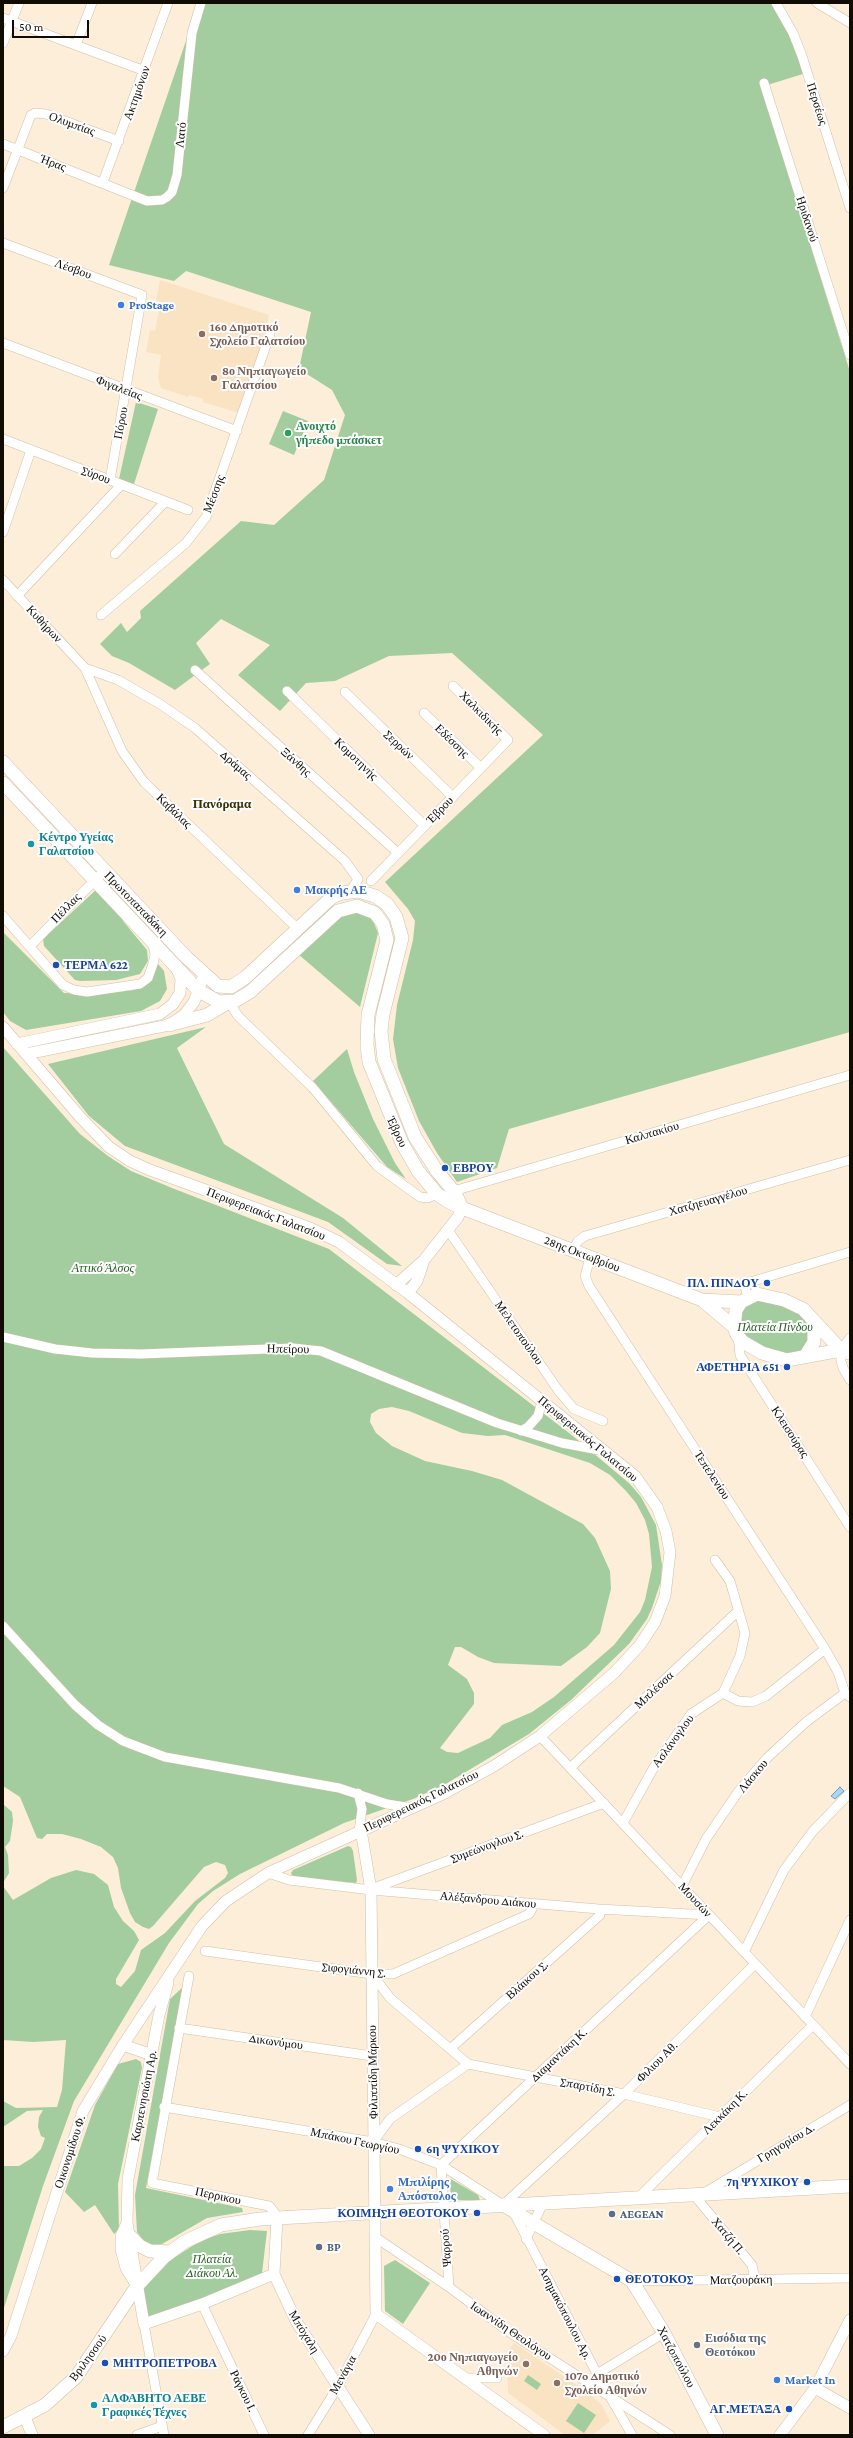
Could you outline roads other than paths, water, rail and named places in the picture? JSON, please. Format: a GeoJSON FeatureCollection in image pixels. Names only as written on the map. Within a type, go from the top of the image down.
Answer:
{"type":"FeatureCollection","features":[{"type":"Feature","properties":{"kind":"main road","name":"Πρωτοπαπαδάκη"},"geometry":{"type":"LineString","coordinates":[[3,762],[104,871],[204,975]]}},
{"type":"Feature","properties":{"kind":"main road","name":"Πρωτοπαπαδάκη"},"geometry":{"type":"LineString","coordinates":[[3,784],[199,991]]}},
{"type":"Feature","properties":{"kind":"main road","name":"Έβρου"},"geometry":{"type":"LineString","coordinates":[[204,975],[223,987],[235,985],[246,977],[328,900],[342,893],[350,892],[366,892],[378,897],[393,911],[402,933],[400,952],[383,1014],[381,1031],[384,1059],[422,1149],[455,1193],[462,1211]]}},
{"type":"Feature","properties":{"kind":"main road","name":"Έβρου"},"geometry":{"type":"LineString","coordinates":[[169,1025],[208,1015],[229,1002],[240,999],[256,987],[338,911],[357,906],[375,913],[383,924],[387,940],[368,1015],[367,1044],[369,1062],[402,1143],[418,1171],[437,1194],[462,1211]]}},
{"type":"Feature","properties":{"kind":"main road"},"geometry":{"type":"LineString","coordinates":[[199,991],[215,1000],[229,1002]]}},
{"type":"Feature","properties":{"kind":"main road","name":"28ης Οκτωβρίου"},"geometry":{"type":"LineString","coordinates":[[462,1211],[702,1300],[736,1331],[743,1342],[762,1353],[787,1360],[806,1355],[846,1351]]}},
{"type":"Feature","properties":{"kind":"main road","name":"28ης Οκτωβρίου"},"geometry":{"type":"LineString","coordinates":[[702,1300],[744,1299],[766,1294],[784,1300],[803,1309],[814,1323],[846,1351]]}},
{"type":"Feature","properties":{"kind":"main road"},"geometry":{"type":"LineString","coordinates":[[736,1331],[735,1312],[744,1299]]}},
{"type":"Feature","properties":{"kind":"main road"},"geometry":{"type":"LineString","coordinates":[[806,1355],[814,1342],[814,1323]]}},
{"type":"Feature","properties":{"kind":"main road","name":"Βριλησσού"},"geometry":{"type":"LineString","coordinates":[[3,2427],[25,2417],[45,2405],[79,2373],[136,2286],[171,2252],[192,2238],[221,2225],[247,2220],[277,2218],[444,2209],[508,2208],[543,2203],[850,2186]]}},
{"type":"Feature","properties":{"kind":"main road","name":"Μπάκου Γεωργίου"},"geometry":{"type":"LineString","coordinates":[[508,2208],[632,2281]]}},
{"type":"Feature","properties":{"kind":"main road"},"geometry":{"type":"LineString","coordinates":[[128,2229],[140,2246],[150,2251],[171,2252]]}},
{"type":"Feature","properties":{"kind":"main road","name":"Χατζοπούλου"},"geometry":{"type":"LineString","coordinates":[[632,2281],[664,2333],[717,2435]]}},
{"type":"Feature","properties":{"kind":"street"},"geometry":{"type":"LineString","coordinates":[[3,43],[7,19],[19,3]]}},
{"type":"Feature","properties":{"kind":"street"},"geometry":{"type":"LineString","coordinates":[[76,45],[92,3]]}},
{"type":"Feature","properties":{"kind":"street","name":"Ακτημόνων"},"geometry":{"type":"LineString","coordinates":[[103,182],[145,71],[168,3]]}},
{"type":"Feature","properties":{"kind":"street","name":"Λατό"},"geometry":{"type":"LineString","coordinates":[[103,182],[147,200],[162,200],[172,192],[177,175],[192,32],[201,3]]}},
{"type":"Feature","properties":{"kind":"street","name":"Περσέως"},"geometry":{"type":"LineString","coordinates":[[776,3],[793,32],[802,56],[850,208]]}},
{"type":"Feature","properties":{"kind":"street"},"geometry":{"type":"LineString","coordinates":[[817,3],[850,23]]}},
{"type":"Feature","properties":{"kind":"street"},"geometry":{"type":"LineString","coordinates":[[7,19],[145,71]]}},
{"type":"Feature","properties":{"kind":"street","name":"Ηριδανού"},"geometry":{"type":"LineString","coordinates":[[764,83],[850,355]]}},
{"type":"Feature","properties":{"kind":"street","name":"Ολυμπίας"},"geometry":{"type":"LineString","coordinates":[[3,188],[31,115],[35,113],[46,114],[119,141]]}},
{"type":"Feature","properties":{"kind":"street","name":"Ήρας"},"geometry":{"type":"LineString","coordinates":[[3,144],[103,182]]}},
{"type":"Feature","properties":{"kind":"street","name":"Λέσβου"},"geometry":{"type":"LineString","coordinates":[[3,243],[142,295]]}},
{"type":"Feature","properties":{"kind":"street","name":"Πόρου"},"geometry":{"type":"LineString","coordinates":[[110,480],[127,391],[142,295]]}},
{"type":"Feature","properties":{"kind":"street","name":"Μέσσης"},"geometry":{"type":"LineString","coordinates":[[100,615],[186,543],[206,517],[270,334]]}},
{"type":"Feature","properties":{"kind":"street","name":"Φιγαλείας"},"geometry":{"type":"LineString","coordinates":[[3,343],[127,391],[237,431]]}},
{"type":"Feature","properties":{"kind":"street","name":"Σύρου"},"geometry":{"type":"LineString","coordinates":[[3,439],[188,510]]}},
{"type":"Feature","properties":{"kind":"street"},"geometry":{"type":"LineString","coordinates":[[3,532],[31,450]]}},
{"type":"Feature","properties":{"kind":"street"},"geometry":{"type":"LineString","coordinates":[[17,596],[121,485]]}},
{"type":"Feature","properties":{"kind":"street"},"geometry":{"type":"LineString","coordinates":[[115,554],[165,502]]}},
{"type":"Feature","properties":{"kind":"street","name":"Κυθήρων"},"geometry":{"type":"LineString","coordinates":[[3,580],[85,668]]}},
{"type":"Feature","properties":{"kind":"street","name":"Δράμας"},"geometry":{"type":"LineString","coordinates":[[85,668],[118,680],[160,704],[194,728],[345,861],[358,879]]}},
{"type":"Feature","properties":{"kind":"street","name":"Καβάλας"},"geometry":{"type":"LineString","coordinates":[[85,668],[122,751],[144,782],[297,928]]}},
{"type":"Feature","properties":{"kind":"street","name":"Ξάνθης"},"geometry":{"type":"LineString","coordinates":[[195,670],[398,853]]}},
{"type":"Feature","properties":{"kind":"street","name":"Χαλκιδικής"},"geometry":{"type":"LineString","coordinates":[[453,686],[508,740]]}},
{"type":"Feature","properties":{"kind":"street","name":"Κομοτηνής"},"geometry":{"type":"LineString","coordinates":[[287,691],[424,826]]}},
{"type":"Feature","properties":{"kind":"street","name":"Σερρών"},"geometry":{"type":"LineString","coordinates":[[345,692],[453,797]]}},
{"type":"Feature","properties":{"kind":"street","name":"Εδέσσης"},"geometry":{"type":"LineString","coordinates":[[424,713],[481,768]]}},
{"type":"Feature","properties":{"kind":"street","name":"Έβρου"},"geometry":{"type":"LineString","coordinates":[[378,897],[371,881],[508,740]]}},
{"type":"Feature","properties":{"kind":"street","name":"Πέλλας"},"geometry":{"type":"LineString","coordinates":[[30,946],[94,879],[104,871]]}},
{"type":"Feature","properties":{"kind":"street"},"geometry":{"type":"LineString","coordinates":[[350,892],[358,879],[371,881]]}},
{"type":"Feature","properties":{"kind":"street"},"geometry":{"type":"LineString","coordinates":[[3,916],[63,985],[74,990],[87,992],[140,984],[148,978],[155,954],[152,941]]}},
{"type":"Feature","properties":{"kind":"street"},"geometry":{"type":"LineString","coordinates":[[17,1044],[160,1014],[173,1004],[180,992],[181,979],[174,965]]}},
{"type":"Feature","properties":{"kind":"street"},"geometry":{"type":"LineString","coordinates":[[26,1054],[169,1025],[184,1015],[199,991],[204,975]]}},
{"type":"Feature","properties":{"kind":"street"},"geometry":{"type":"LineString","coordinates":[[229,1002],[238,1016],[313,1088],[377,1166],[420,1197],[428,1198],[437,1194]]}},
{"type":"Feature","properties":{"kind":"street","name":"Περιφερειακός Γαλατσίου"},"geometry":{"type":"LineString","coordinates":[[3,1027],[109,1147],[130,1161],[150,1170],[310,1228],[334,1240],[408,1293],[605,1451],[644,1486],[661,1518],[670,1552],[666,1596],[655,1622],[640,1645],[614,1673],[540,1736],[494,1766],[412,1808],[268,1873],[215,1910],[202,1926],[172,1970]]}},
{"type":"Feature","properties":{"kind":"street","name":"Καλπακίου"},"geometry":{"type":"LineString","coordinates":[[455,1193],[465,1188],[850,1075]]}},
{"type":"Feature","properties":{"kind":"street","name":"Χατζηευαγγέλου"},"geometry":{"type":"LineString","coordinates":[[572,1251],[578,1241],[585,1236],[850,1160]]}},
{"type":"Feature","properties":{"kind":"street"},"geometry":{"type":"LineString","coordinates":[[396,1285],[424,1260],[462,1211]]}},
{"type":"Feature","properties":{"kind":"street","name":"Μελετοπούλου"},"geometry":{"type":"LineString","coordinates":[[448,1230],[558,1390],[574,1409],[603,1421]]}},
{"type":"Feature","properties":{"kind":"street"},"geometry":{"type":"LineString","coordinates":[[744,1299],[745,1287],[747,1283],[850,1252]]}},
{"type":"Feature","properties":{"kind":"street","name":"Τεπελενίου"},"geometry":{"type":"LineString","coordinates":[[590,1258],[585,1276],[589,1286],[826,1649],[848,1695]]}},
{"type":"Feature","properties":{"kind":"street"},"geometry":{"type":"LineString","coordinates":[[408,1293],[417,1281],[424,1260]]}},
{"type":"Feature","properties":{"kind":"street","name":"Κλεισούρας"},"geometry":{"type":"LineString","coordinates":[[736,1331],[740,1356],[850,1527]]}},
{"type":"Feature","properties":{"kind":"street","name":"Ηπείρου"},"geometry":{"type":"LineString","coordinates":[[3,1337],[55,1349],[103,1354],[293,1348],[321,1351],[520,1432],[581,1448],[605,1451]]}},
{"type":"Feature","properties":{"kind":"street"},"geometry":{"type":"LineString","coordinates":[[850,1338],[843,1368],[850,1380]]}},
{"type":"Feature","properties":{"kind":"street"},"geometry":{"type":"LineString","coordinates":[[520,1432],[528,1427],[538,1416],[542,1401]]}},
{"type":"Feature","properties":{"kind":"street"},"geometry":{"type":"LineString","coordinates":[[716,1560],[730,1581],[737,1612],[744,1623],[745,1633],[740,1656],[723,1692],[738,1701],[752,1702],[766,1696],[826,1649]]}},
{"type":"Feature","properties":{"kind":"street","name":"Μπλέσσα"},"geometry":{"type":"LineString","coordinates":[[570,1768],[737,1612]]}},
{"type":"Feature","properties":{"kind":"street"},"geometry":{"type":"LineString","coordinates":[[3,1626],[75,1705],[98,1725],[123,1741],[165,1757],[358,1793],[387,1804],[412,1808]]}},
{"type":"Feature","properties":{"kind":"street","name":"Ασλάνογλου"},"geometry":{"type":"LineString","coordinates":[[623,1823],[654,1767],[691,1714],[723,1692]]}},
{"type":"Feature","properties":{"kind":"street","name":"Λάσκου"},"geometry":{"type":"LineString","coordinates":[[682,1886],[706,1839],[738,1792],[762,1763],[806,1722],[848,1695]]}},
{"type":"Feature","properties":{"kind":"street","name":"Μουσών"},"geometry":{"type":"LineString","coordinates":[[540,1736],[850,2064]]}},
{"type":"Feature","properties":{"kind":"street"},"geometry":{"type":"LineString","coordinates":[[358,1793],[362,1809],[360,1831]]}},
{"type":"Feature","properties":{"kind":"street"},"geometry":{"type":"LineString","coordinates":[[744,1952],[784,1870],[813,1831],[850,1793]]}},
{"type":"Feature","properties":{"kind":"street","name":"Συμεώνογλου Σ."},"geometry":{"type":"LineString","coordinates":[[371,1890],[604,1804]]}},
{"type":"Feature","properties":{"kind":"street","name":"Φιλιππίδη Μάρκου"},"geometry":{"type":"LineString","coordinates":[[360,1831],[371,1890],[376,2314]]}},
{"type":"Feature","properties":{"kind":"street","name":"Αλέξανδρου Διάκου"},"geometry":{"type":"LineString","coordinates":[[268,1873],[289,1880],[371,1890],[531,1904],[709,1915]]}},
{"type":"Feature","properties":{"kind":"street","name":"Σιφογιάννη Σ."},"geometry":{"type":"LineString","coordinates":[[205,1951],[372,1974],[393,1974],[529,1914],[532,1909],[531,1904]]}},
{"type":"Feature","properties":{"kind":"street","name":"Βλάικου Σ."},"geometry":{"type":"LineString","coordinates":[[450,2049],[600,1915],[599,1909]]}},
{"type":"Feature","properties":{"kind":"street","name":"Διαμαντάκη Κ."},"geometry":{"type":"LineString","coordinates":[[441,2165],[709,1915]]}},
{"type":"Feature","properties":{"kind":"street"},"geometry":{"type":"LineString","coordinates":[[805,2017],[850,1920]]}},
{"type":"Feature","properties":{"kind":"street","name":"Φιλιου Αθ."},"geometry":{"type":"LineString","coordinates":[[508,2208],[755,1964]]}},
{"type":"Feature","properties":{"kind":"street","name":"Οικονομίδου Φ."},"geometry":{"type":"LineString","coordinates":[[3,2351],[11,2336],[83,2111],[123,2045],[172,1970]]}},
{"type":"Feature","properties":{"kind":"street","name":"Καρπενησιώτη Αρ."},"geometry":{"type":"LineString","coordinates":[[163,2431],[136,2286],[128,2229],[128,2178],[161,2008],[172,1970]]}},
{"type":"Feature","properties":{"kind":"street","name":"Σπαρτίδη Σ."},"geometry":{"type":"LineString","coordinates":[[372,1974],[390,1998],[468,2064],[624,2094],[720,2117]]}},
{"type":"Feature","properties":{"kind":"street","name":"Καρπενησιώτη Αρ."},"geometry":{"type":"LineString","coordinates":[[152,2183],[164,2107],[189,1976]]}},
{"type":"Feature","properties":{"kind":"street","name":"Λεκκάκη Κ."},"geometry":{"type":"LineString","coordinates":[[638,2198],[813,2026]]}},
{"type":"Feature","properties":{"kind":"street","name":"Δικωνύμου"},"geometry":{"type":"LineString","coordinates":[[179,2028],[372,2056]]}},
{"type":"Feature","properties":{"kind":"street"},"geometry":{"type":"LineString","coordinates":[[123,2045],[152,2055]]}},
{"type":"Feature","properties":{"kind":"street"},"geometry":{"type":"LineString","coordinates":[[373,2142],[390,2119],[468,2064]]}},
{"type":"Feature","properties":{"kind":"street","name":"Γρηγορίου Δ."},"geometry":{"type":"LineString","coordinates":[[698,2195],[850,2105]]}},
{"type":"Feature","properties":{"kind":"street","name":"Μπάκου Γεωργίου"},"geometry":{"type":"LineString","coordinates":[[164,2107],[373,2142],[441,2165],[508,2208]]}},
{"type":"Feature","properties":{"kind":"street"},"geometry":{"type":"LineString","coordinates":[[441,2165],[444,2209]]}},
{"type":"Feature","properties":{"kind":"street","name":"Περρικου"},"geometry":{"type":"LineString","coordinates":[[152,2183],[268,2206],[277,2218]]}},
{"type":"Feature","properties":{"kind":"street","name":"Χατζή Π."},"geometry":{"type":"LineString","coordinates":[[698,2195],[752,2265],[755,2280]]}},
{"type":"Feature","properties":{"kind":"street"},"geometry":{"type":"LineString","coordinates":[[526,2239],[543,2203]]}},
{"type":"Feature","properties":{"kind":"street","name":"Ασημακόπουλου Αρ."},"geometry":{"type":"LineString","coordinates":[[508,2208],[526,2239],[597,2374],[632,2435]]}},
{"type":"Feature","properties":{"kind":"street","name":"Ψαρρού"},"geometry":{"type":"LineString","coordinates":[[444,2209],[449,2287]]}},
{"type":"Feature","properties":{"kind":"street","name":"Μπόχαλη"},"geometry":{"type":"LineString","coordinates":[[277,2218],[274,2274],[296,2321],[337,2388],[369,2435]]}},
{"type":"Feature","properties":{"kind":"street","name":"Ιωαννίδη Θεολόγου"},"geometry":{"type":"LineString","coordinates":[[375,2237],[449,2287],[509,2332],[670,2435]]}},
{"type":"Feature","properties":{"kind":"street"},"geometry":{"type":"LineString","coordinates":[[144,2324],[202,2304],[274,2274]]}},
{"type":"Feature","properties":{"kind":"street","name":"Ματζουράκη"},"geometry":{"type":"LineString","coordinates":[[632,2281],[850,2278]]}},
{"type":"Feature","properties":{"kind":"street","name":"Ράγκου Ι."},"geometry":{"type":"LineString","coordinates":[[202,2304],[264,2435]]}},
{"type":"Feature","properties":{"kind":"street"},"geometry":{"type":"LineString","coordinates":[[376,2314],[544,2435]]}},
{"type":"Feature","properties":{"kind":"street","name":"Μενάγια"},"geometry":{"type":"LineString","coordinates":[[308,2435],[337,2388],[376,2314]]}},
{"type":"Feature","properties":{"kind":"street"},"geometry":{"type":"LineString","coordinates":[[780,2435],[815,2388],[850,2320]]}},
{"type":"Feature","properties":{"kind":"street"},"geometry":{"type":"LineString","coordinates":[[597,2374],[664,2333]]}},
{"type":"Feature","properties":{"kind":"street"},"geometry":{"type":"LineString","coordinates":[[465,2378],[497,2378]]}},
{"type":"Feature","properties":{"kind":"street"},"geometry":{"type":"LineString","coordinates":[[815,2388],[850,2408]]}},
{"type":"Feature","properties":{"kind":"street"},"geometry":{"type":"LineString","coordinates":[[25,2417],[32,2435]]}},
{"type":"Feature","properties":{"kind":"street"},"geometry":{"type":"LineString","coordinates":[[137,2435],[163,2431]]}},
{"type":"Feature","properties":{"kind":"water"},"geometry":{"type":"Polygon","coordinates":[[[840,1787],[844,1791],[835,1799],[831,1796],[840,1787]]]}},
{"type":"Feature","properties":{"kind":"place","name":"ProStage"},"geometry":{"type":"Point","coordinates":[121,305]}},
{"type":"Feature","properties":{"kind":"place","name":"16ο Δημοτικό Σχολείο Γαλατσίου"},"geometry":{"type":"Point","coordinates":[202,334]}},
{"type":"Feature","properties":{"kind":"place","name":"8ο Νηπιαγωγείο Γαλατσίου"},"geometry":{"type":"Point","coordinates":[214,378]}},
{"type":"Feature","properties":{"kind":"place","name":"Ανοιχτό γήπεδο μπάσκετ"},"geometry":{"type":"Point","coordinates":[288,433]}},
{"type":"Feature","properties":{"kind":"place","name":"Κέντρο Υγείας Γαλατσίου"},"geometry":{"type":"Point","coordinates":[31,844]}},
{"type":"Feature","properties":{"kind":"place","name":"Μακρής ΑΕ"},"geometry":{"type":"Point","coordinates":[297,890]}},
{"type":"Feature","properties":{"kind":"place","name":"ΤΕΡΜΑ 622"},"geometry":{"type":"Point","coordinates":[56,965]}},
{"type":"Feature","properties":{"kind":"place","name":"ΕΒΡΟΥ"},"geometry":{"type":"Point","coordinates":[445,1168]}},
{"type":"Feature","properties":{"kind":"place","name":"ΠΛ. ΠΙΝΔΟΥ"},"geometry":{"type":"Point","coordinates":[767,1283]}},
{"type":"Feature","properties":{"kind":"place","name":"ΑΦΕΤΗΡΙΑ 651"},"geometry":{"type":"Point","coordinates":[787,1367]}},
{"type":"Feature","properties":{"kind":"place","name":"6η ΨΥΧΙΚΟΥ"},"geometry":{"type":"Point","coordinates":[418,2149]}},
{"type":"Feature","properties":{"kind":"place","name":"7η ΨΥΧΙΚΟΥ"},"geometry":{"type":"Point","coordinates":[807,2182]}},
{"type":"Feature","properties":{"kind":"place","name":"Μπιλίρης Απόστολος"},"geometry":{"type":"Point","coordinates":[390,2189]}},
{"type":"Feature","properties":{"kind":"place","name":"ΚΟΙΜΗΣΗ ΘΕΟΤΟΚΟΥ"},"geometry":{"type":"Point","coordinates":[477,2213]}},
{"type":"Feature","properties":{"kind":"place","name":"AEGEAN"},"geometry":{"type":"Point","coordinates":[612,2214]}},
{"type":"Feature","properties":{"kind":"place","name":"BP"},"geometry":{"type":"Point","coordinates":[319,2247]}},
{"type":"Feature","properties":{"kind":"place","name":"ΘΕΟΤΟΚΟΣ"},"geometry":{"type":"Point","coordinates":[617,2279]}},
{"type":"Feature","properties":{"kind":"place","name":"Εισόδια της Θεοτόκου"},"geometry":{"type":"Point","coordinates":[697,2345]}},
{"type":"Feature","properties":{"kind":"place","name":"ΜΗΤΡΟΠΕΤΡΟΒΑ"},"geometry":{"type":"Point","coordinates":[105,2363]}},
{"type":"Feature","properties":{"kind":"place","name":"20ο Νηπιαγωγείο Αθηνών"},"geometry":{"type":"Point","coordinates":[526,2364]}},
{"type":"Feature","properties":{"kind":"place","name":"Market In"},"geometry":{"type":"Point","coordinates":[777,2380]}},
{"type":"Feature","properties":{"kind":"place","name":"107o Δημοτικό Σχολείο Αθηνών"},"geometry":{"type":"Point","coordinates":[557,2383]}},
{"type":"Feature","properties":{"kind":"place","name":"ΑΛΦΑΒΗΤΟ ΑΕΒΕ Γραφικές Τέχνες"},"geometry":{"type":"Point","coordinates":[94,2405]}},
{"type":"Feature","properties":{"kind":"place","name":"ΑΓ.ΜΕΤΑΞΑ"},"geometry":{"type":"Point","coordinates":[789,2409]}},
{"type":"Feature","properties":{"kind":"district","name":"Πανόραμα"},"geometry":{"type":"Point","coordinates":[222,804]}},
{"type":"Feature","properties":{"kind":"park label","name":"Αττικό Άλσος"},"geometry":{"type":"Point","coordinates":[103,1268]}},
{"type":"Feature","properties":{"kind":"park label","name":"Πλατεία Πίνδου"},"geometry":{"type":"Point","coordinates":[775,1327]}},
{"type":"Feature","properties":{"kind":"park label","name":"Πλατεία Διάκου Αλ."},"geometry":{"type":"Point","coordinates":[212,2266]}}]}
